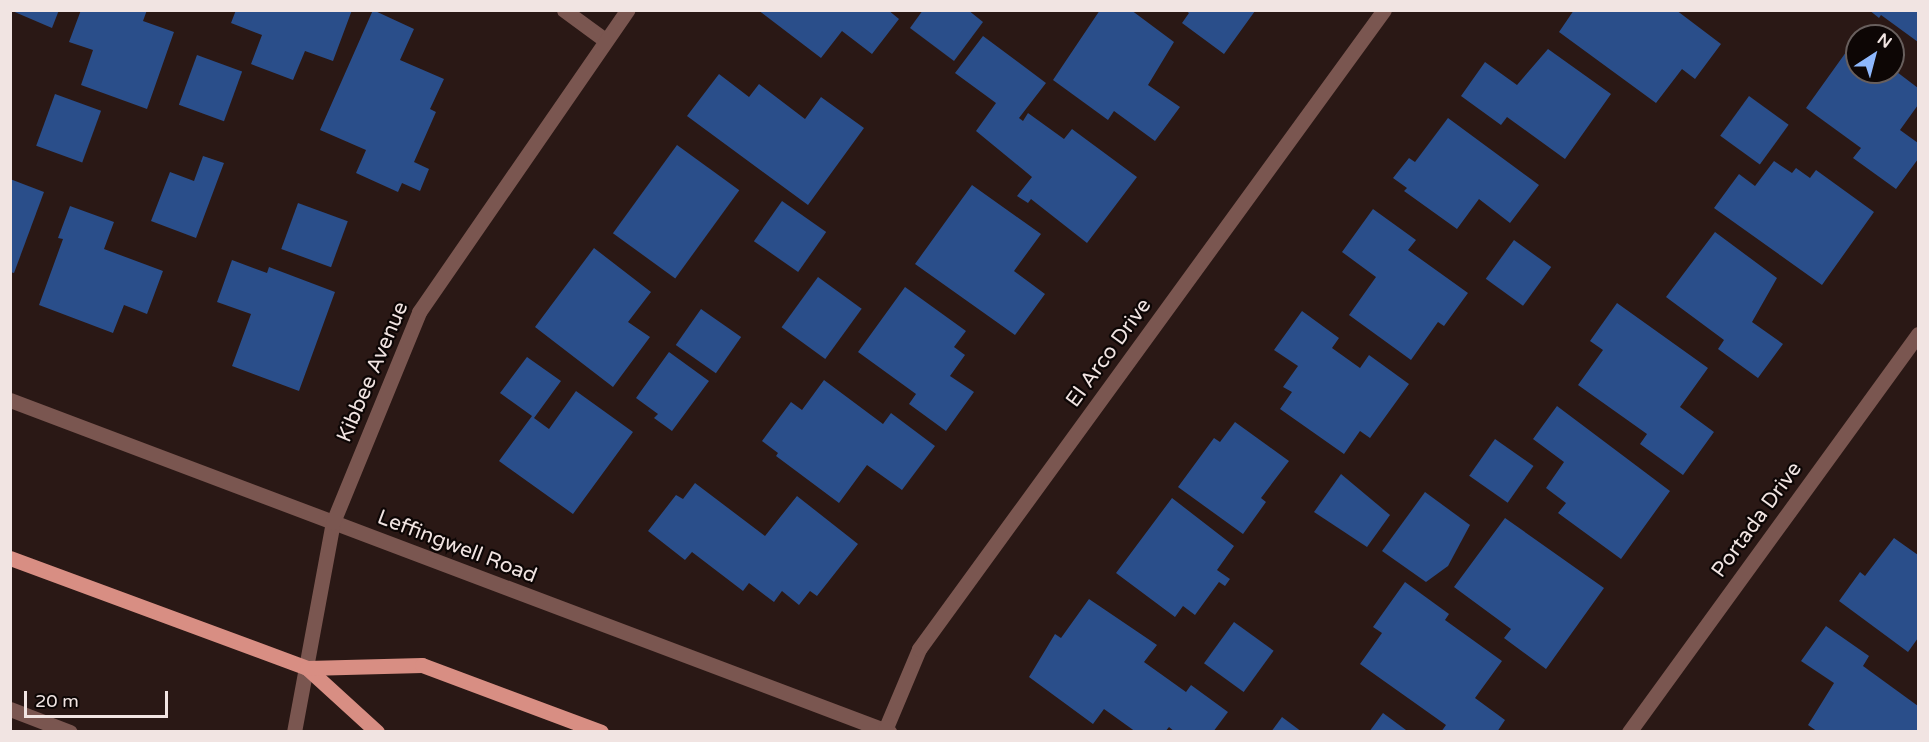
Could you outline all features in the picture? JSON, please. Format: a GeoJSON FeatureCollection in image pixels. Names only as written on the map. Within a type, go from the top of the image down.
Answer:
{"type":"FeatureCollection","features":[{"type":"Feature","properties":{"kind":"main road"},"geometry":{"type":"LineString","coordinates":[[10,558],[307,668],[422,665],[601,732]]}},
{"type":"Feature","properties":{"kind":"main road"},"geometry":{"type":"LineString","coordinates":[[307,668],[377,732]]}},
{"type":"Feature","properties":{"kind":"street"},"geometry":{"type":"LineString","coordinates":[[564,10],[605,40]]}},
{"type":"Feature","properties":{"kind":"street","name":"Kibbee Avenue"},"geometry":{"type":"LineString","coordinates":[[294,732],[333,522],[419,312],[627,10]]}},
{"type":"Feature","properties":{"kind":"street","name":"El Arco Drive"},"geometry":{"type":"LineString","coordinates":[[887,731],[919,649],[1384,10]]}},
{"type":"Feature","properties":{"kind":"street","name":"Portada Drive"},"geometry":{"type":"LineString","coordinates":[[1629,732],[1918,334]]}},
{"type":"Feature","properties":{"kind":"street","name":"Leffingwell Road"},"geometry":{"type":"LineString","coordinates":[[10,400],[887,731]]}},
{"type":"Feature","properties":{"kind":"street"},"geometry":{"type":"LineString","coordinates":[[10,709],[70,732]]}},
{"type":"Feature","properties":{"kind":"building"},"geometry":{"type":"Polygon","coordinates":[[[10,10],[59,10],[52,28],[10,10]]]}},
{"type":"Feature","properties":{"kind":"building"},"geometry":{"type":"Polygon","coordinates":[[[81,10],[147,10],[143,21],[174,32],[147,109],[81,85],[93,50],[69,42],[81,10]]]}},
{"type":"Feature","properties":{"kind":"building"},"geometry":{"type":"Polygon","coordinates":[[[236,10],[352,10],[333,61],[305,51],[293,80],[251,64],[262,35],[231,23],[236,10]]]}},
{"type":"Feature","properties":{"kind":"building"},"geometry":{"type":"Polygon","coordinates":[[[373,10],[414,29],[400,60],[444,79],[430,109],[436,112],[414,162],[429,169],[420,191],[402,183],[398,192],[356,173],[366,150],[320,130],[373,10]]]}},
{"type":"Feature","properties":{"kind":"building"},"geometry":{"type":"Polygon","coordinates":[[[758,10],[888,10],[899,19],[872,54],[842,31],[821,58],[758,10]]]}},
{"type":"Feature","properties":{"kind":"building"},"geometry":{"type":"Polygon","coordinates":[[[923,10],[968,10],[983,22],[954,61],[910,28],[923,10]]]}},
{"type":"Feature","properties":{"kind":"building"},"geometry":{"type":"Polygon","coordinates":[[[1100,10],[1131,10],[1174,42],[1148,85],[1180,107],[1155,141],[1114,111],[1108,120],[1053,80],[1100,10]]]}},
{"type":"Feature","properties":{"kind":"building"},"geometry":{"type":"Polygon","coordinates":[[[1185,10],[1255,11],[1224,54],[1182,23],[1189,13],[1185,10]]]}},
{"type":"Feature","properties":{"kind":"building"},"geometry":{"type":"Polygon","coordinates":[[[1574,10],[1676,10],[1721,44],[1695,79],[1682,69],[1656,103],[1559,32],[1574,10]]]}},
{"type":"Feature","properties":{"kind":"building"},"geometry":{"type":"Polygon","coordinates":[[[1869,10],[1918,10],[1918,42],[1905,33],[1905,24],[1893,24],[1881,15],[1879,18],[1869,10]]]}},
{"type":"Feature","properties":{"kind":"building"},"geometry":{"type":"Polygon","coordinates":[[[983,36],[1046,83],[1019,118],[1023,121],[1028,113],[1064,139],[1072,129],[1137,177],[1087,243],[1031,199],[1028,203],[1017,196],[1032,177],[976,131],[996,103],[955,73],[983,36]]]}},
{"type":"Feature","properties":{"kind":"building"},"geometry":{"type":"Polygon","coordinates":[[[1548,49],[1611,94],[1565,159],[1507,117],[1501,125],[1461,96],[1485,62],[1517,85],[1548,49]]]}},
{"type":"Feature","properties":{"kind":"building"},"geometry":{"type":"Polygon","coordinates":[[[1845,54],[1845,84],[1905,84],[1905,78],[1918,88],[1918,105],[1900,130],[1918,143],[1918,159],[1896,189],[1853,158],[1861,148],[1806,108],[1845,54]]]}},
{"type":"Feature","properties":{"kind":"building"},"geometry":{"type":"Polygon","coordinates":[[[197,55],[242,71],[224,121],[179,105],[197,55]]]}},
{"type":"Feature","properties":{"kind":"building"},"geometry":{"type":"Polygon","coordinates":[[[719,74],[749,97],[759,84],[805,119],[821,97],[864,128],[808,205],[687,116],[719,74]]]}},
{"type":"Feature","properties":{"kind":"building"},"geometry":{"type":"Polygon","coordinates":[[[55,94],[101,111],[82,162],[36,146],[55,94]]]}},
{"type":"Feature","properties":{"kind":"building"},"geometry":{"type":"Polygon","coordinates":[[[1749,96],[1789,125],[1760,164],[1720,136],[1749,96]]]}},
{"type":"Feature","properties":{"kind":"building"},"geometry":{"type":"Polygon","coordinates":[[[1448,118],[1539,185],[1510,223],[1479,199],[1457,229],[1404,191],[1407,188],[1393,178],[1409,158],[1415,162],[1448,118]]]}},
{"type":"Feature","properties":{"kind":"building"},"geometry":{"type":"Polygon","coordinates":[[[677,145],[739,190],[675,278],[613,233],[677,145]]]}},
{"type":"Feature","properties":{"kind":"building"},"geometry":{"type":"Polygon","coordinates":[[[203,156],[224,163],[196,238],[151,221],[170,172],[194,181],[203,156]]]}},
{"type":"Feature","properties":{"kind":"building"},"geometry":{"type":"Polygon","coordinates":[[[1774,161],[1792,173],[1796,168],[1810,178],[1816,170],[1874,212],[1822,285],[1714,208],[1739,174],[1755,186],[1774,161]]]}},
{"type":"Feature","properties":{"kind":"building"},"geometry":{"type":"Polygon","coordinates":[[[10,179],[44,192],[14,273],[10,272],[10,179]]]}},
{"type":"Feature","properties":{"kind":"building"},"geometry":{"type":"Polygon","coordinates":[[[972,185],[1041,234],[1014,271],[1045,294],[1015,335],[915,264],[972,185]]]}},
{"type":"Feature","properties":{"kind":"building"},"geometry":{"type":"Polygon","coordinates":[[[782,201],[826,232],[798,272],[754,241],[782,201]]]}},
{"type":"Feature","properties":{"kind":"building"},"geometry":{"type":"Polygon","coordinates":[[[298,203],[348,221],[331,267],[281,249],[298,203]]]}},
{"type":"Feature","properties":{"kind":"building"},"geometry":{"type":"Polygon","coordinates":[[[70,206],[114,222],[104,249],[163,271],[147,314],[124,305],[113,333],[39,305],[63,239],[58,238],[70,206]]]}},
{"type":"Feature","properties":{"kind":"building"},"geometry":{"type":"Polygon","coordinates":[[[1373,209],[1416,240],[1408,250],[1468,293],[1444,326],[1438,322],[1411,360],[1349,315],[1376,277],[1342,252],[1373,209]]]}},
{"type":"Feature","properties":{"kind":"building"},"geometry":{"type":"Polygon","coordinates":[[[1715,232],[1777,278],[1752,322],[1783,344],[1758,378],[1718,349],[1724,340],[1666,297],[1715,232]]]}},
{"type":"Feature","properties":{"kind":"building"},"geometry":{"type":"Polygon","coordinates":[[[1514,240],[1551,267],[1523,306],[1486,279],[1514,240]]]}},
{"type":"Feature","properties":{"kind":"building"},"geometry":{"type":"Polygon","coordinates":[[[594,248],[651,292],[628,322],[650,337],[613,387],[535,327],[594,248]]]}},
{"type":"Feature","properties":{"kind":"building"},"geometry":{"type":"Polygon","coordinates":[[[232,260],[267,273],[269,267],[335,292],[299,391],[232,366],[251,314],[217,302],[232,260]]]}},
{"type":"Feature","properties":{"kind":"building"},"geometry":{"type":"Polygon","coordinates":[[[818,277],[862,309],[825,359],[782,327],[818,277]]]}},
{"type":"Feature","properties":{"kind":"building"},"geometry":{"type":"Polygon","coordinates":[[[905,287],[966,331],[954,347],[965,355],[950,376],[974,392],[946,431],[909,404],[916,394],[858,352],[905,287]]]}},
{"type":"Feature","properties":{"kind":"building"},"geometry":{"type":"Polygon","coordinates":[[[1617,303],[1708,368],[1680,407],[1714,432],[1683,475],[1640,444],[1647,434],[1578,385],[1603,350],[1590,341],[1617,303]]]}},
{"type":"Feature","properties":{"kind":"building"},"geometry":{"type":"Polygon","coordinates":[[[701,309],[741,337],[716,373],[676,345],[701,309]]]}},
{"type":"Feature","properties":{"kind":"building"},"geometry":{"type":"Polygon","coordinates":[[[1302,311],[1339,338],[1332,348],[1360,368],[1369,355],[1409,384],[1370,438],[1360,431],[1344,454],[1280,409],[1292,392],[1283,387],[1298,366],[1274,350],[1302,311]]]}},
{"type":"Feature","properties":{"kind":"building"},"geometry":{"type":"Polygon","coordinates":[[[669,352],[709,381],[672,431],[654,418],[658,414],[636,398],[669,352]]]}},
{"type":"Feature","properties":{"kind":"building"},"geometry":{"type":"Polygon","coordinates":[[[527,357],[561,381],[534,418],[549,429],[576,391],[633,432],[573,514],[499,461],[532,416],[500,393],[527,357]]]}},
{"type":"Feature","properties":{"kind":"building"},"geometry":{"type":"Polygon","coordinates":[[[824,380],[883,424],[891,413],[935,446],[902,490],[867,465],[839,503],[776,456],[778,453],[762,441],[791,402],[802,410],[824,380]]]}},
{"type":"Feature","properties":{"kind":"building"},"geometry":{"type":"Polygon","coordinates":[[[1557,406],[1670,491],[1621,559],[1558,513],[1566,503],[1546,488],[1564,462],[1533,439],[1557,406]]]}},
{"type":"Feature","properties":{"kind":"building"},"geometry":{"type":"Polygon","coordinates":[[[1235,422],[1289,461],[1261,498],[1266,502],[1243,534],[1178,487],[1214,438],[1220,442],[1235,422]]]}},
{"type":"Feature","properties":{"kind":"building"},"geometry":{"type":"Polygon","coordinates":[[[1495,439],[1534,466],[1508,503],[1469,476],[1495,439]]]}},
{"type":"Feature","properties":{"kind":"building"},"geometry":{"type":"Polygon","coordinates":[[[1341,474],[1390,515],[1367,547],[1314,512],[1341,474]]]}},
{"type":"Feature","properties":{"kind":"building"},"geometry":{"type":"Polygon","coordinates":[[[695,483],[765,536],[797,496],[858,544],[817,596],[810,591],[799,605],[782,591],[774,602],[749,583],[743,591],[692,552],[685,560],[648,531],[676,495],[683,499],[695,483]]]}},
{"type":"Feature","properties":{"kind":"building"},"geometry":{"type":"Polygon","coordinates":[[[1425,492],[1470,525],[1448,566],[1426,582],[1382,551],[1425,492]]]}},
{"type":"Feature","properties":{"kind":"building"},"geometry":{"type":"Polygon","coordinates":[[[1172,498],[1234,546],[1217,570],[1230,579],[1225,586],[1219,582],[1195,615],[1183,606],[1175,617],[1116,573],[1172,498]]]}},
{"type":"Feature","properties":{"kind":"building"},"geometry":{"type":"Polygon","coordinates":[[[1505,518],[1604,588],[1546,669],[1504,638],[1511,629],[1454,587],[1505,518]]]}},
{"type":"Feature","properties":{"kind":"building"},"geometry":{"type":"Polygon","coordinates":[[[1894,538],[1918,555],[1918,638],[1908,652],[1839,601],[1860,572],[1865,576],[1894,538]]]}},
{"type":"Feature","properties":{"kind":"building"},"geometry":{"type":"Polygon","coordinates":[[[1405,582],[1449,614],[1445,620],[1502,661],[1475,698],[1505,720],[1497,732],[1441,732],[1446,725],[1360,664],[1382,633],[1373,627],[1405,582]]]}},
{"type":"Feature","properties":{"kind":"building"},"geometry":{"type":"Polygon","coordinates":[[[1089,599],[1157,645],[1144,662],[1186,692],[1191,685],[1228,712],[1213,732],[1175,732],[1169,727],[1165,732],[1136,732],[1104,709],[1093,724],[1029,677],[1055,634],[1061,638],[1089,599]]]}},
{"type":"Feature","properties":{"kind":"building"},"geometry":{"type":"Polygon","coordinates":[[[1234,622],[1274,651],[1244,692],[1204,663],[1234,622]]]}},
{"type":"Feature","properties":{"kind":"building"},"geometry":{"type":"Polygon","coordinates":[[[1826,626],[1869,656],[1863,666],[1918,706],[1918,732],[1818,732],[1808,725],[1834,683],[1801,661],[1826,626]]]}},
{"type":"Feature","properties":{"kind":"building"},"geometry":{"type":"Polygon","coordinates":[[[1383,713],[1406,730],[1405,732],[1369,732],[1383,713]]]}},
{"type":"Feature","properties":{"kind":"building"},"geometry":{"type":"Polygon","coordinates":[[[1282,717],[1302,732],[1271,732],[1282,717]]]}}]}
